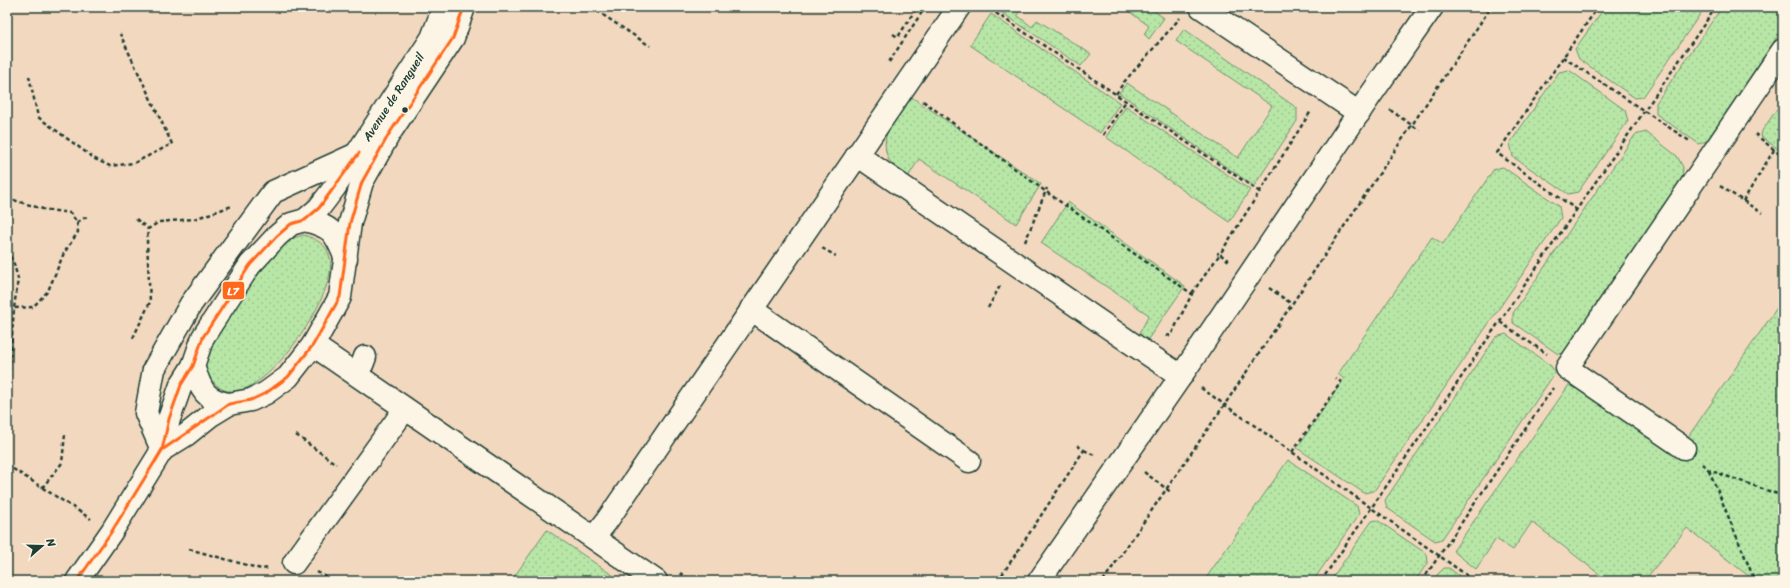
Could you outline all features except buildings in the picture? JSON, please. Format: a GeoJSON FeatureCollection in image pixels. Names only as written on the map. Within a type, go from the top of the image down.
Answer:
{"type":"FeatureCollection","features":[{"type":"Feature","properties":{"kind":"street","name":"Avenue de Rangueil"},"geometry":{"type":"LineString","coordinates":[[77,581],[112,532],[162,450],[169,418],[181,385],[193,366],[203,337],[250,265],[277,236],[291,224],[304,220],[319,208],[358,153],[432,38],[444,7]]}},
{"type":"Feature","properties":{"kind":"street","name":"Avenue de Rangueil"},"geometry":{"type":"LineString","coordinates":[[193,366],[199,384],[207,396],[217,402],[229,404],[251,400],[266,393],[288,377],[313,345],[340,297],[350,222],[362,182],[388,134],[453,38],[464,7]]}},
{"type":"Feature","properties":{"kind":"street"},"geometry":{"type":"LineString","coordinates":[[594,537],[606,522],[959,7]]}},
{"type":"Feature","properties":{"kind":"street"},"geometry":{"type":"LineString","coordinates":[[1039,581],[1181,376],[1364,104],[1432,7]]}},
{"type":"Feature","properties":{"kind":"street"},"geometry":{"type":"LineString","coordinates":[[1193,10],[1364,104]]}},
{"type":"Feature","properties":{"kind":"street"},"geometry":{"type":"LineString","coordinates":[[1684,448],[1567,368],[1783,50]]}},
{"type":"Feature","properties":{"kind":"street"},"geometry":{"type":"LineString","coordinates":[[162,450],[146,413],[154,369],[191,304],[273,192],[358,153]]}},
{"type":"Feature","properties":{"kind":"street"},"geometry":{"type":"LineString","coordinates":[[857,155],[1131,344],[1181,376]]}},
{"type":"Feature","properties":{"kind":"street"},"geometry":{"type":"LineString","coordinates":[[304,220],[319,223],[329,228],[337,239],[346,259]]}},
{"type":"Feature","properties":{"kind":"street"},"geometry":{"type":"LineString","coordinates":[[751,309],[969,461]]}},
{"type":"Feature","properties":{"kind":"street"},"geometry":{"type":"LineString","coordinates":[[313,345],[405,409],[508,491],[594,537],[656,581]]}},
{"type":"Feature","properties":{"kind":"street","name":"Avenue de Rangueil"},"geometry":{"type":"LineString","coordinates":[[162,450],[186,435],[211,415],[229,404]]}},
{"type":"Feature","properties":{"kind":"street"},"geometry":{"type":"LineString","coordinates":[[294,564],[405,409]]}},
{"type":"Feature","properties":{"kind":"path"},"geometry":{"type":"LineString","coordinates":[[571,8],[575,7]]}},
{"type":"Feature","properties":{"kind":"path"},"geometry":{"type":"LineString","coordinates":[[591,7],[650,46]]}},
{"type":"Feature","properties":{"kind":"path"},"geometry":{"type":"LineString","coordinates":[[1103,581],[1225,404],[1491,7]]}},
{"type":"Feature","properties":{"kind":"path"},"geometry":{"type":"LineString","coordinates":[[1577,210],[1497,153],[1598,7]]}},
{"type":"Feature","properties":{"kind":"path"},"geometry":{"type":"LineString","coordinates":[[1321,581],[1716,7]]}},
{"type":"Feature","properties":{"kind":"path"},"geometry":{"type":"LineString","coordinates":[[888,63],[922,12],[917,8],[898,37],[893,34]]}},
{"type":"Feature","properties":{"kind":"path"},"geometry":{"type":"LineString","coordinates":[[990,9],[1260,192]]}},
{"type":"Feature","properties":{"kind":"path"},"geometry":{"type":"LineString","coordinates":[[1116,94],[1124,82],[1193,10]]}},
{"type":"Feature","properties":{"kind":"path"},"geometry":{"type":"LineString","coordinates":[[29,76],[38,117],[95,159],[110,166],[134,163],[172,144],[120,34]]}},
{"type":"Feature","properties":{"kind":"path"},"geometry":{"type":"LineString","coordinates":[[1563,58],[1711,155]]}},
{"type":"Feature","properties":{"kind":"path"},"geometry":{"type":"LineString","coordinates":[[923,101],[1045,191],[1192,294]]}},
{"type":"Feature","properties":{"kind":"path"},"geometry":{"type":"LineString","coordinates":[[1103,136],[1126,101]]}},
{"type":"Feature","properties":{"kind":"path"},"geometry":{"type":"LineString","coordinates":[[1364,104],[1412,125],[1419,130]]}},
{"type":"Feature","properties":{"kind":"path"},"geometry":{"type":"LineString","coordinates":[[1159,338],[1171,334],[1192,294],[1260,192],[1312,110]]}},
{"type":"Feature","properties":{"kind":"path"},"geometry":{"type":"LineString","coordinates":[[1736,119],[1783,157]]}},
{"type":"Feature","properties":{"kind":"path"},"geometry":{"type":"LineString","coordinates":[[1743,201],[1774,150]]}},
{"type":"Feature","properties":{"kind":"path"},"geometry":{"type":"LineString","coordinates":[[1700,173],[1762,213]]}},
{"type":"Feature","properties":{"kind":"path"},"geometry":{"type":"LineString","coordinates":[[1024,245],[1047,188]]}},
{"type":"Feature","properties":{"kind":"path"},"geometry":{"type":"LineString","coordinates":[[7,198],[43,209],[70,213],[77,222],[78,232],[64,253],[48,291],[33,307],[14,308]]}},
{"type":"Feature","properties":{"kind":"path"},"geometry":{"type":"LineString","coordinates":[[77,222],[88,216]]}},
{"type":"Feature","properties":{"kind":"path"},"geometry":{"type":"LineString","coordinates":[[136,219],[148,229]]}},
{"type":"Feature","properties":{"kind":"path"},"geometry":{"type":"LineString","coordinates":[[148,229],[159,222],[194,219]]}},
{"type":"Feature","properties":{"kind":"path"},"geometry":{"type":"LineString","coordinates":[[133,338],[150,302],[147,242],[148,229]]}},
{"type":"Feature","properties":{"kind":"path"},"geometry":{"type":"LineString","coordinates":[[7,250],[14,264],[18,279],[14,308],[7,403]]}},
{"type":"Feature","properties":{"kind":"path"},"geometry":{"type":"LineString","coordinates":[[988,308],[1005,278]]}},
{"type":"Feature","properties":{"kind":"path"},"geometry":{"type":"LineString","coordinates":[[1422,581],[1567,368],[1500,322]]}},
{"type":"Feature","properties":{"kind":"path"},"geometry":{"type":"LineString","coordinates":[[1292,452],[1341,382],[1336,378]]}},
{"type":"Feature","properties":{"kind":"path"},"geometry":{"type":"LineString","coordinates":[[1209,394],[1475,581]]}},
{"type":"Feature","properties":{"kind":"path"},"geometry":{"type":"LineString","coordinates":[[42,488],[62,463],[65,434]]}},
{"type":"Feature","properties":{"kind":"path"},"geometry":{"type":"LineString","coordinates":[[296,434],[355,478]]}},
{"type":"Feature","properties":{"kind":"path"},"geometry":{"type":"LineString","coordinates":[[998,581],[1084,450],[1075,444]]}},
{"type":"Feature","properties":{"kind":"path"},"geometry":{"type":"LineString","coordinates":[[1684,448],[1709,470],[1783,496]]}},
{"type":"Feature","properties":{"kind":"path"},"geometry":{"type":"LineString","coordinates":[[7,465],[92,520]]}},
{"type":"Feature","properties":{"kind":"path"},"geometry":{"type":"LineString","coordinates":[[1709,470],[1756,581]]}},
{"type":"Feature","properties":{"kind":"path"},"geometry":{"type":"LineString","coordinates":[[1142,471],[1172,493]]}},
{"type":"Feature","properties":{"kind":"path"},"geometry":{"type":"LineString","coordinates":[[189,548],[261,569],[294,564],[307,567],[333,581]]}},
{"type":"Feature","properties":{"kind":"shaded area"},"geometry":{"type":"Polygon","coordinates":[[[7,7],[1783,7],[1783,581],[7,581],[7,7]]]}},
{"type":"Feature","properties":{"kind":"green space"},"geometry":{"type":"Polygon","coordinates":[[[1023,7],[1017,15],[1032,27],[1037,20],[1091,54],[1081,66],[995,8],[1023,7]]]}},
{"type":"Feature","properties":{"kind":"green space"},"geometry":{"type":"Polygon","coordinates":[[[1123,7],[1149,7],[1164,18],[1149,39],[1144,34],[1149,26],[1123,7]]]}},
{"type":"Feature","properties":{"kind":"green space"},"geometry":{"type":"Polygon","coordinates":[[[1605,7],[1705,7],[1643,97],[1635,98],[1579,59],[1575,49],[1605,7]]]}},
{"type":"Feature","properties":{"kind":"green space"},"geometry":{"type":"Polygon","coordinates":[[[1722,7],[1783,7],[1783,28],[1707,141],[1699,144],[1656,114],[1656,103],[1722,7]]]}},
{"type":"Feature","properties":{"kind":"green space"},"geometry":{"type":"Polygon","coordinates":[[[991,14],[1120,103],[1100,133],[970,45],[991,14]]]}},
{"type":"Feature","properties":{"kind":"green space"},"geometry":{"type":"Polygon","coordinates":[[[1184,29],[1297,108],[1297,121],[1254,186],[1119,93],[1127,83],[1238,158],[1272,106],[1176,41],[1184,29]]]}},
{"type":"Feature","properties":{"kind":"green space"},"geometry":{"type":"Polygon","coordinates":[[[1569,70],[1625,110],[1628,121],[1578,192],[1568,194],[1513,157],[1510,143],[1559,72],[1569,70]]]}},
{"type":"Feature","properties":{"kind":"green space"},"geometry":{"type":"Polygon","coordinates":[[[910,96],[1041,184],[1016,224],[919,159],[908,177],[895,167],[889,160],[885,142],[887,134],[894,118],[910,96]]]}},
{"type":"Feature","properties":{"kind":"green space"},"geometry":{"type":"Polygon","coordinates":[[[1783,100],[1783,153],[1761,136],[1762,131],[1783,100]]]}},
{"type":"Feature","properties":{"kind":"green space"},"geometry":{"type":"Polygon","coordinates":[[[1126,106],[1250,190],[1229,222],[1106,137],[1126,106]]]}},
{"type":"Feature","properties":{"kind":"green space"},"geometry":{"type":"Polygon","coordinates":[[[1646,132],[1677,156],[1683,167],[1682,182],[1564,353],[1558,354],[1513,323],[1513,313],[1635,135],[1646,132]]]}},
{"type":"Feature","properties":{"kind":"green space"},"geometry":{"type":"Polygon","coordinates":[[[1503,167],[1559,206],[1561,218],[1374,491],[1364,493],[1297,448],[1344,379],[1338,374],[1432,237],[1443,244],[1494,169],[1503,167]]]}},
{"type":"Feature","properties":{"kind":"green space"},"geometry":{"type":"Polygon","coordinates":[[[1068,202],[1185,286],[1146,342],[1138,336],[1149,315],[1041,243],[1068,202]]]}},
{"type":"Feature","properties":{"kind":"green space"},"geometry":{"type":"Polygon","coordinates":[[[304,235],[313,238],[320,243],[329,253],[330,274],[323,296],[311,319],[295,343],[277,364],[258,381],[240,390],[224,390],[212,381],[207,372],[206,358],[209,349],[240,298],[281,247],[295,237],[304,235]]]}},
{"type":"Feature","properties":{"kind":"green space"},"geometry":{"type":"Polygon","coordinates":[[[1783,299],[1783,581],[1755,581],[1687,528],[1644,581],[1608,581],[1532,522],[1513,550],[1496,539],[1476,569],[1453,551],[1571,382],[1679,450],[1783,299]]]}},
{"type":"Feature","properties":{"kind":"green space"},"geometry":{"type":"Polygon","coordinates":[[[1506,334],[1551,366],[1555,373],[1442,539],[1435,541],[1387,508],[1385,500],[1496,337],[1506,334]]]}},
{"type":"Feature","properties":{"kind":"green space"},"geometry":{"type":"Polygon","coordinates":[[[1288,460],[1357,506],[1359,514],[1313,581],[1204,581],[1288,460]]]}},
{"type":"Feature","properties":{"kind":"green space"},"geometry":{"type":"Polygon","coordinates":[[[1377,520],[1427,554],[1428,562],[1415,581],[1330,581],[1372,521],[1377,520]]]}},
{"type":"Feature","properties":{"kind":"green space"},"geometry":{"type":"Polygon","coordinates":[[[547,530],[621,581],[511,581],[547,530]]]}},
{"type":"Feature","properties":{"kind":"green space"},"geometry":{"type":"Polygon","coordinates":[[[1444,568],[1449,568],[1466,581],[1431,581],[1444,568]]]}},
{"type":"Feature","properties":{"kind":"transit line","name":"L7"},"geometry":{"type":"LineString","coordinates":[[77,581],[112,531],[162,450],[229,404],[251,400],[266,393],[288,377],[313,345],[340,297],[350,223],[362,182],[389,134],[453,38],[464,7]]}},
{"type":"Feature","properties":{"kind":"transit line","name":"L7"},"geometry":{"type":"LineString","coordinates":[[155,462],[162,450],[169,419],[181,385],[193,366],[203,337],[250,265],[277,236],[291,224],[305,220],[319,208],[359,153]]}}]}
